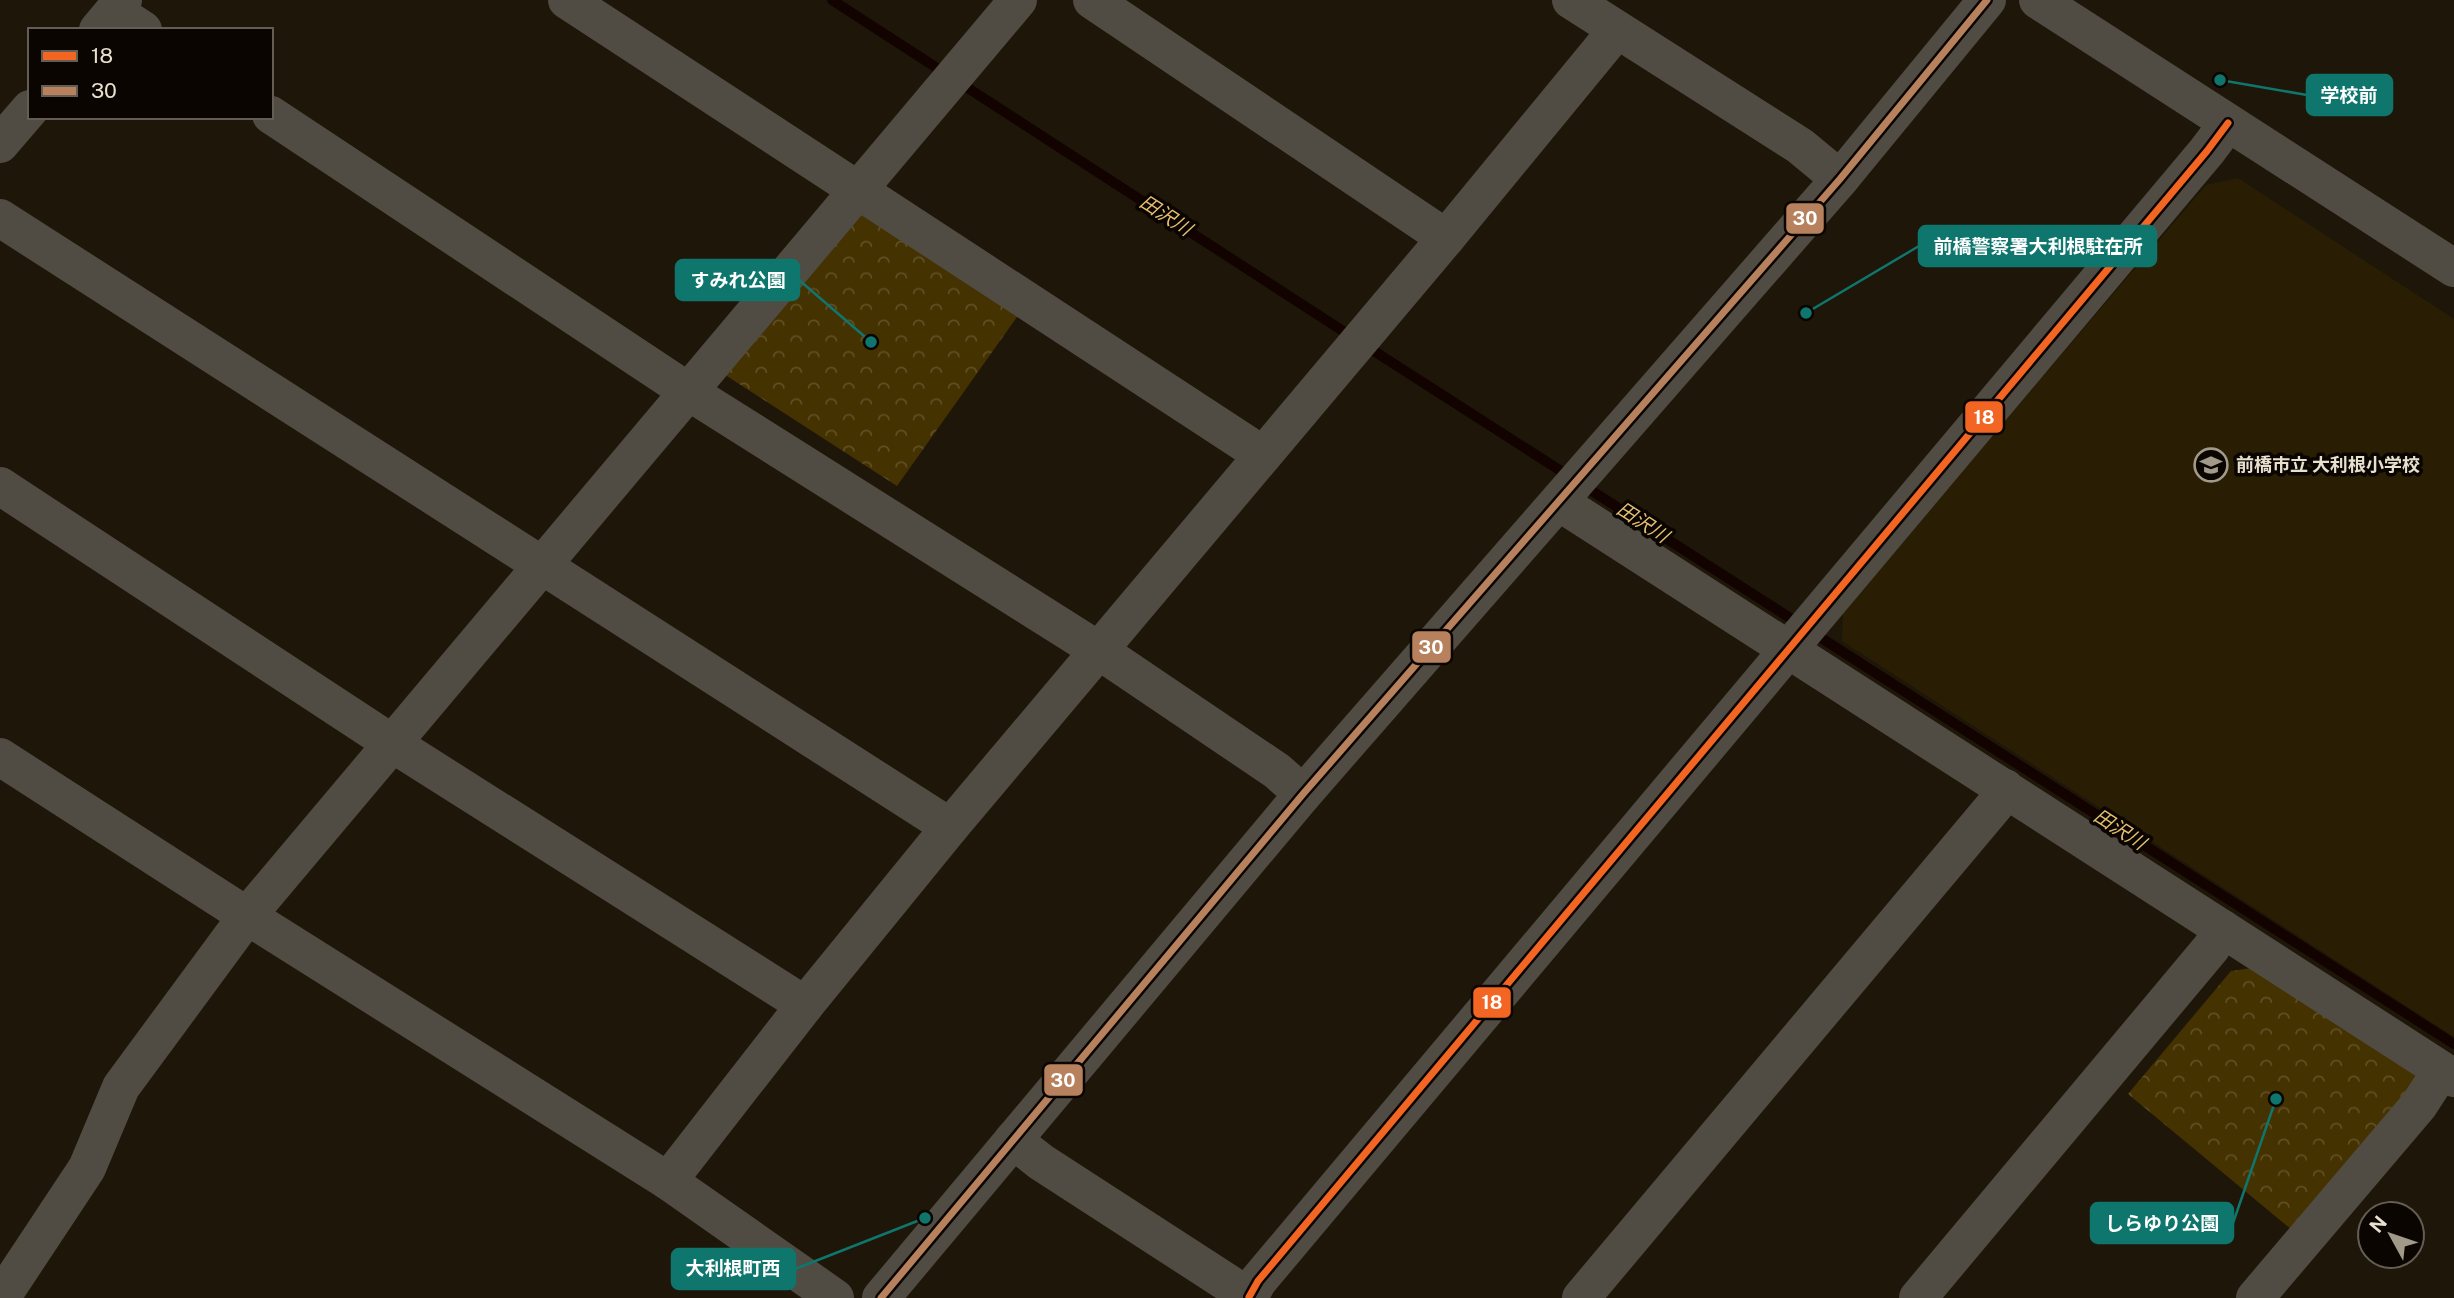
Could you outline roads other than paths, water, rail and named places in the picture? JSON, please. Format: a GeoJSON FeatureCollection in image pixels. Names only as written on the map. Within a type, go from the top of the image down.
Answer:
{"type":"FeatureCollection","features":[{"type":"Feature","properties":{"kind":"street"},"geometry":{"type":"LineString","coordinates":[[567,0],[1263,455]]}},
{"type":"Feature","properties":{"kind":"street"},"geometry":{"type":"LineString","coordinates":[[1,1298],[87,1168],[121,1087],[247,916],[1018,0]]}},
{"type":"Feature","properties":{"kind":"street"},"geometry":{"type":"LineString","coordinates":[[1092,0],[1446,238]]}},
{"type":"Feature","properties":{"kind":"street"},"geometry":{"type":"LineString","coordinates":[[1571,0],[1800,146],[1840,179]]}},
{"type":"Feature","properties":{"kind":"street"},"geometry":{"type":"LineString","coordinates":[[881,1298],[1303,794],[1840,179],[1987,0]]}},
{"type":"Feature","properties":{"kind":"street"},"geometry":{"type":"LineString","coordinates":[[2038,0],[2454,268]]}},
{"type":"Feature","properties":{"kind":"street"},"geometry":{"type":"LineString","coordinates":[[668,1181],[805,1005],[950,827],[1446,238],[1617,30]]}},
{"type":"Feature","properties":{"kind":"street"},"geometry":{"type":"LineString","coordinates":[[0,144],[28,111]]}},
{"type":"Feature","properties":{"kind":"street"},"geometry":{"type":"LineString","coordinates":[[273,116],[689,392],[1098,650],[1277,771],[1303,794]]}},
{"type":"Feature","properties":{"kind":"street"},"geometry":{"type":"LineString","coordinates":[[1013,1140],[1041,1162],[1250,1297],[1258,1281],[2228,123]]}},
{"type":"Feature","properties":{"kind":"street"},"geometry":{"type":"LineString","coordinates":[[0,218],[950,827]]}},
{"type":"Feature","properties":{"kind":"street"},"geometry":{"type":"LineString","coordinates":[[0,486],[393,744],[805,1005]]}},
{"type":"Feature","properties":{"kind":"street"},"geometry":{"type":"LineString","coordinates":[[1559,502],[2448,1074],[2418,1105],[2255,1298]]}},
{"type":"Feature","properties":{"kind":"street"},"geometry":{"type":"LineString","coordinates":[[0,757],[668,1181],[835,1298]]}},
{"type":"Feature","properties":{"kind":"street"},"geometry":{"type":"LineString","coordinates":[[1581,1298],[1995,805],[2005,788]]}},
{"type":"Feature","properties":{"kind":"street"},"geometry":{"type":"LineString","coordinates":[[1918,1298],[2211,948],[2223,929]]}},
{"type":"Feature","properties":{"kind":"waterway","name":"田沢川"},"geometry":{"type":"LineString","coordinates":[[832,0],[2454,1044]]}},
{"type":"Feature","properties":{"kind":"place","name":"学校前"},"geometry":{"type":"Point","coordinates":[2220,80]}},
{"type":"Feature","properties":{"kind":"place","name":"前橋警察署大利根駐在所"},"geometry":{"type":"Point","coordinates":[1806,313]}},
{"type":"Feature","properties":{"kind":"place","name":"すみれ公園"},"geometry":{"type":"Point","coordinates":[871,342]}},
{"type":"Feature","properties":{"kind":"place","name":"前橋市立 大利根小学校"},"geometry":{"type":"Point","coordinates":[2211,465]}},
{"type":"Feature","properties":{"kind":"place","name":"しらゆり公園"},"geometry":{"type":"Point","coordinates":[2276,1099]}},
{"type":"Feature","properties":{"kind":"place","name":"大利根町西"},"geometry":{"type":"Point","coordinates":[925,1218]}}]}
